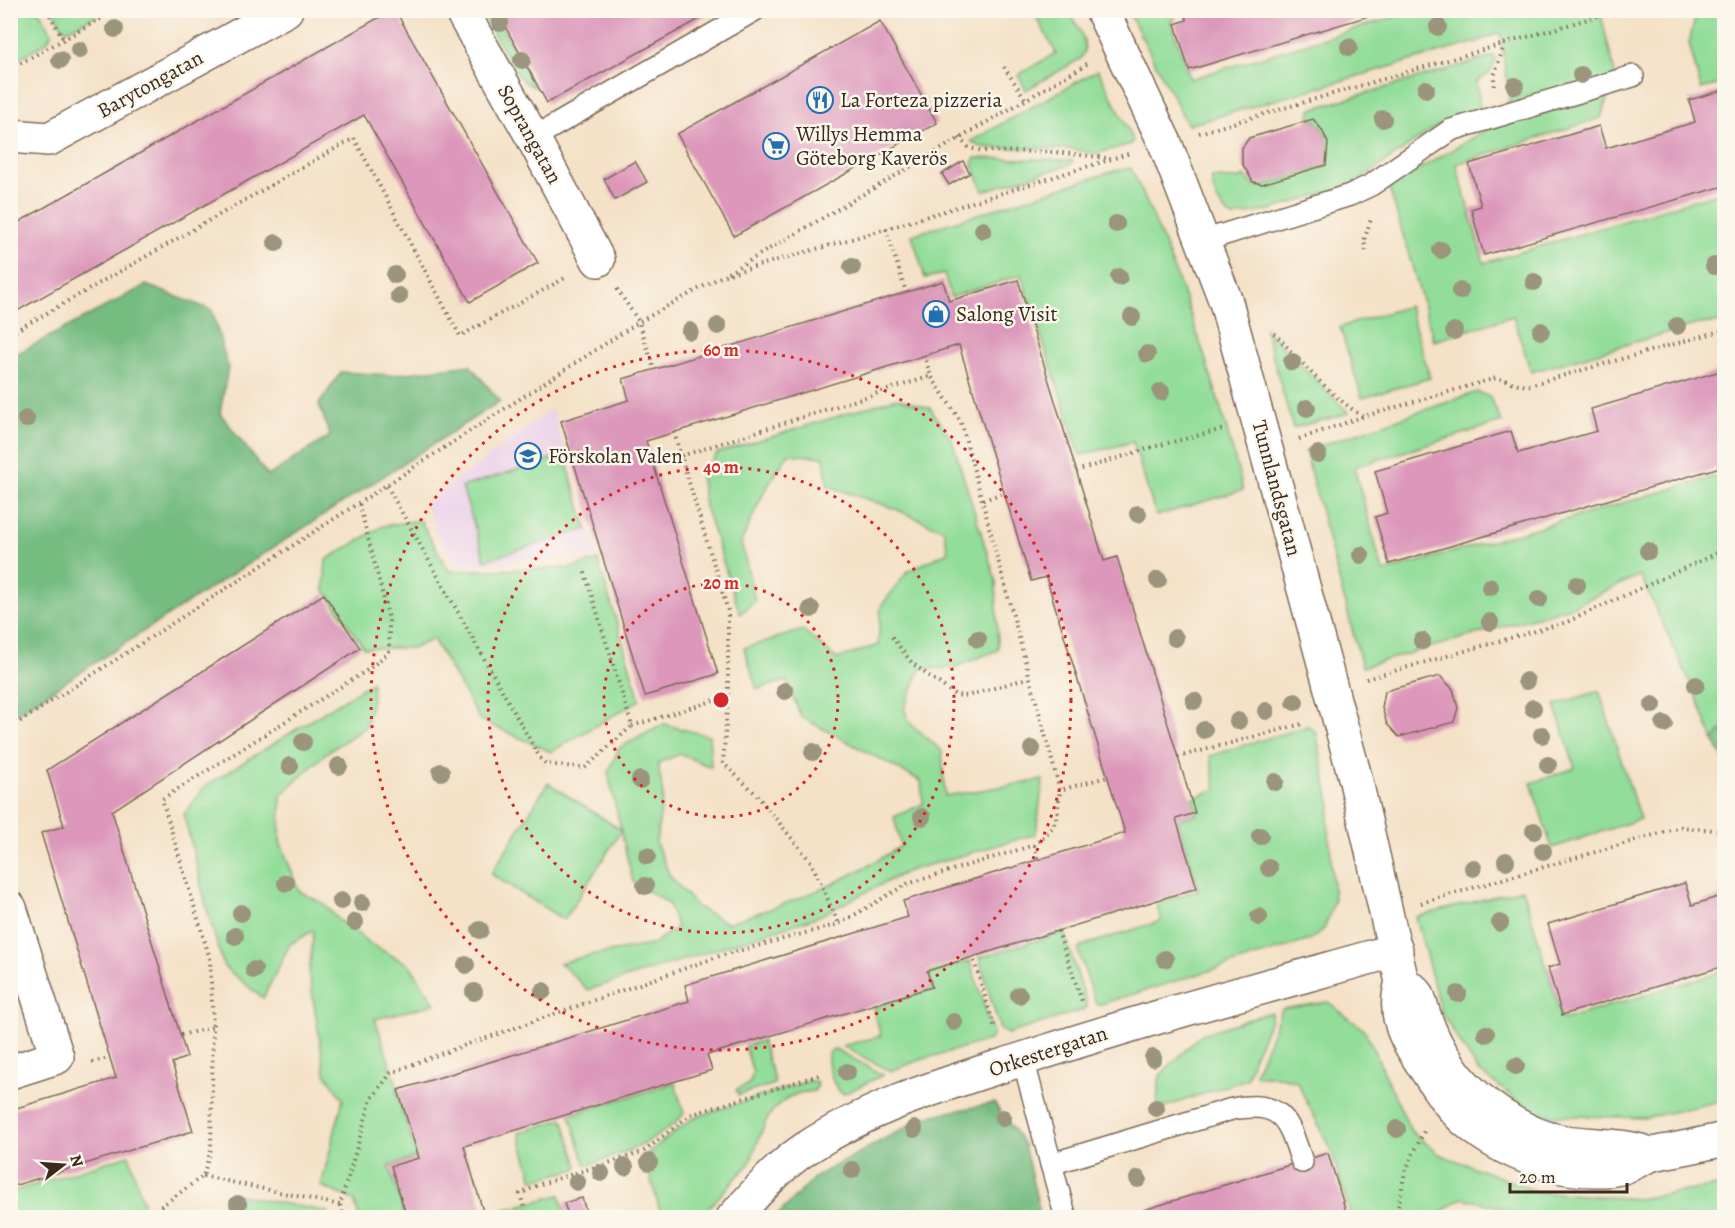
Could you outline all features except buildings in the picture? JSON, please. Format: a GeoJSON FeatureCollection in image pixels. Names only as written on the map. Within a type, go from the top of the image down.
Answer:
{"type":"FeatureCollection","features":[{"type":"Feature","properties":{"kind":"street","name":"Barytongatan"},"geometry":{"type":"LineString","coordinates":[[10,136],[49,139],[286,10]]}},
{"type":"Feature","properties":{"kind":"street","name":"Soprangatan"},"geometry":{"type":"LineString","coordinates":[[461,10],[598,260]]}},
{"type":"Feature","properties":{"kind":"street","name":"Tunnlandsgatan"},"geometry":{"type":"LineString","coordinates":[[1101,10],[1165,143],[1226,302],[1355,777],[1385,913],[1396,950],[1402,982],[1398,994],[1397,1010],[1408,1042],[1443,1096],[1465,1120],[1491,1140],[1540,1162],[1582,1169],[1616,1169],[1651,1155],[1725,1139]]}},
{"type":"Feature","properties":{"kind":"street"},"geometry":{"type":"LineString","coordinates":[[10,908],[57,1057],[10,1072]]}},
{"type":"Feature","properties":{"kind":"street","name":"Orkestergatan"},"geometry":{"type":"LineString","coordinates":[[733,1218],[762,1187],[804,1150],[860,1118],[914,1094],[1094,1036],[1396,950]]}},
{"type":"Feature","properties":{"kind":"street","name":"Tunnlandsgatan"},"geometry":{"type":"LineString","coordinates":[[1402,982],[1416,992],[1432,1035],[1455,1074],[1477,1097],[1495,1110],[1538,1136],[1562,1142],[1629,1147],[1651,1155]]}},
{"type":"Feature","properties":{"kind":"lane"},"geometry":{"type":"LineString","coordinates":[[533,138],[755,10]]}},
{"type":"Feature","properties":{"kind":"lane"},"geometry":{"type":"LineString","coordinates":[[1203,241],[1350,195],[1371,185],[1451,130],[1633,76]]}},
{"type":"Feature","properties":{"kind":"lane"},"geometry":{"type":"LineString","coordinates":[[1014,1062],[1051,1164],[1066,1218]]}},
{"type":"Feature","properties":{"kind":"lane"},"geometry":{"type":"LineString","coordinates":[[1051,1164],[1245,1107],[1267,1109],[1279,1113],[1290,1126],[1302,1162]]}},
{"type":"Feature","properties":{"kind":"path"},"geometry":{"type":"LineString","coordinates":[[47,10],[64,40]]}},
{"type":"Feature","properties":{"kind":"path"},"geometry":{"type":"LineString","coordinates":[[10,69],[117,10]]}},
{"type":"Feature","properties":{"kind":"path"},"geometry":{"type":"LineString","coordinates":[[722,276],[1618,10]]}},
{"type":"Feature","properties":{"kind":"path"},"geometry":{"type":"LineString","coordinates":[[1493,117],[1494,76],[1504,44]]}},
{"type":"Feature","properties":{"kind":"path"},"geometry":{"type":"LineString","coordinates":[[10,728],[639,322],[1119,45]]}},
{"type":"Feature","properties":{"kind":"path"},"geometry":{"type":"LineString","coordinates":[[1004,67],[1026,99]]}},
{"type":"Feature","properties":{"kind":"path"},"geometry":{"type":"LineString","coordinates":[[10,334],[354,138],[460,336],[598,260],[639,322],[654,369]]}},
{"type":"Feature","properties":{"kind":"path"},"geometry":{"type":"LineString","coordinates":[[959,138],[969,148],[983,151],[1054,152],[1111,159]]}},
{"type":"Feature","properties":{"kind":"path"},"geometry":{"type":"LineString","coordinates":[[886,229],[906,292]]}},
{"type":"Feature","properties":{"kind":"path"},"geometry":{"type":"LineString","coordinates":[[1267,325],[1320,381],[1346,406],[1362,417]]}},
{"type":"Feature","properties":{"kind":"path"},"geometry":{"type":"LineString","coordinates":[[1076,471],[1153,447],[1263,435],[1362,417],[1496,378],[1526,386],[1725,330]]}},
{"type":"Feature","properties":{"kind":"path"},"geometry":{"type":"LineString","coordinates":[[344,1218],[340,1205],[371,1099],[391,1073],[688,967],[839,924],[907,884],[1034,845],[1049,833],[1058,818],[1060,790],[1028,678],[961,422],[931,376],[924,355]]}},
{"type":"Feature","properties":{"kind":"path"},"geometry":{"type":"LineString","coordinates":[[681,456],[931,376]]}},
{"type":"Feature","properties":{"kind":"path"},"geometry":{"type":"LineString","coordinates":[[674,432],[728,611],[728,696],[723,763],[755,793],[811,862],[839,924]]}},
{"type":"Feature","properties":{"kind":"path"},"geometry":{"type":"LineString","coordinates":[[387,486],[540,758],[546,764],[585,768],[632,726],[728,696]]}},
{"type":"Feature","properties":{"kind":"path"},"geometry":{"type":"LineString","coordinates":[[983,500],[1004,493]]}},
{"type":"Feature","properties":{"kind":"path"},"geometry":{"type":"LineString","coordinates":[[140,1218],[158,1209],[203,1176],[211,1149],[213,1027],[210,960],[162,799],[369,669],[389,652],[389,619],[359,503]]}},
{"type":"Feature","properties":{"kind":"path"},"geometry":{"type":"LineString","coordinates":[[1178,758],[1566,622],[1725,550]]}},
{"type":"Feature","properties":{"kind":"path"},"geometry":{"type":"LineString","coordinates":[[584,570],[632,726]]}},
{"type":"Feature","properties":{"kind":"path"},"geometry":{"type":"LineString","coordinates":[[892,638],[912,663],[955,695],[968,696],[1028,678]]}},
{"type":"Feature","properties":{"kind":"path"},"geometry":{"type":"LineString","coordinates":[[1060,790],[1107,777]]}},
{"type":"Feature","properties":{"kind":"path"},"geometry":{"type":"LineString","coordinates":[[1385,913],[1681,827],[1725,831]]}},
{"type":"Feature","properties":{"kind":"path"},"geometry":{"type":"LineString","coordinates":[[1034,845],[1038,860]]}},
{"type":"Feature","properties":{"kind":"path"},"geometry":{"type":"LineString","coordinates":[[1058,931],[1094,1036]]}},
{"type":"Feature","properties":{"kind":"path"},"geometry":{"type":"LineString","coordinates":[[974,961],[1014,1062]]}},
{"type":"Feature","properties":{"kind":"path"},"geometry":{"type":"LineString","coordinates":[[181,1035],[213,1027]]}},
{"type":"Feature","properties":{"kind":"path"},"geometry":{"type":"LineString","coordinates":[[103,1060],[110,1058]]}},
{"type":"Feature","properties":{"kind":"path"},"geometry":{"type":"LineString","coordinates":[[527,1218],[520,1194],[540,1184],[643,1152],[690,1115],[822,1074]]}},
{"type":"Feature","properties":{"kind":"path"},"geometry":{"type":"LineString","coordinates":[[1396,1218],[1405,1172],[1425,1127],[1443,1096]]}},
{"type":"Feature","properties":{"kind":"path"},"geometry":{"type":"LineString","coordinates":[[203,1176],[340,1205]]}},
{"type":"Feature","properties":{"kind":"path"},"geometry":{"type":"LineString","coordinates":[[158,1209],[161,1218]]}},
{"type":"Feature","properties":{"kind":"shaded area","name":"Förskolan Valen"},"geometry":{"type":"Polygon","coordinates":[[[552,409],[597,556],[457,564],[437,534],[425,504],[552,409]]]}},
{"type":"Feature","properties":{"kind":"green space"},"geometry":{"type":"Polygon","coordinates":[[[11,10],[39,11],[52,33],[47,42],[11,63],[11,10]]]}},
{"type":"Feature","properties":{"kind":"green space"},"geometry":{"type":"Polygon","coordinates":[[[53,11],[105,11],[69,29],[64,29],[53,11]]]}},
{"type":"Feature","properties":{"kind":"green space"},"geometry":{"type":"Polygon","coordinates":[[[481,11],[493,11],[534,87],[516,73],[481,11]]]}},
{"type":"Feature","properties":{"kind":"green space"},"geometry":{"type":"Polygon","coordinates":[[[1033,11],[1069,11],[1082,35],[1085,48],[1080,59],[1026,90],[1018,75],[1056,53],[1033,11]]]}},
{"type":"Feature","properties":{"kind":"green space"},"geometry":{"type":"Polygon","coordinates":[[[1128,11],[1171,11],[1174,19],[1171,22],[1190,79],[1414,11],[1600,11],[1615,74],[1601,118],[1456,164],[1484,263],[1724,191],[1724,322],[1698,324],[1531,372],[1513,316],[1434,341],[1389,187],[1491,127],[1510,99],[1500,33],[1476,42],[1188,125],[1128,11]]]}},
{"type":"Feature","properties":{"kind":"green space"},"geometry":{"type":"Polygon","coordinates":[[[1697,11],[1724,11],[1724,83],[1701,89],[1689,43],[1697,11]]]}},
{"type":"Feature","properties":{"kind":"green space"},"geometry":{"type":"Polygon","coordinates":[[[1494,56],[1496,60],[1489,74],[1477,81],[1480,109],[1440,124],[1354,184],[1270,210],[1233,217],[1218,200],[1212,178],[1237,179],[1245,176],[1252,184],[1263,186],[1327,166],[1329,152],[1327,140],[1319,124],[1314,119],[1310,120],[1309,115],[1312,109],[1494,56]]]}},
{"type":"Feature","properties":{"kind":"green space"},"geometry":{"type":"Polygon","coordinates":[[[1098,70],[1131,135],[1133,141],[1131,144],[1095,154],[1072,149],[991,148],[978,146],[971,141],[1098,70]]]}},
{"type":"Feature","properties":{"kind":"green space"},"geometry":{"type":"Polygon","coordinates":[[[975,158],[1073,161],[1071,164],[983,191],[973,165],[975,158]]]}},
{"type":"Feature","properties":{"kind":"green space"},"geometry":{"type":"Polygon","coordinates":[[[1131,168],[1165,246],[1195,326],[1221,408],[1243,490],[1156,516],[1133,442],[1080,455],[1021,275],[951,297],[944,274],[925,278],[912,235],[1114,171],[1131,168]]]}},
{"type":"Feature","properties":{"kind":"green space"},"geometry":{"type":"Polygon","coordinates":[[[146,285],[212,310],[228,367],[220,413],[268,476],[330,436],[319,404],[341,372],[391,375],[470,365],[500,401],[11,717],[11,357],[146,285]]]}},
{"type":"Feature","properties":{"kind":"green space"},"geometry":{"type":"Polygon","coordinates":[[[1409,306],[1430,378],[1362,398],[1340,327],[1409,306]]]}},
{"type":"Feature","properties":{"kind":"green space"},"geometry":{"type":"Polygon","coordinates":[[[1265,329],[1349,413],[1293,428],[1265,329]]]}},
{"type":"Feature","properties":{"kind":"green space"},"geometry":{"type":"Polygon","coordinates":[[[1477,392],[1490,397],[1502,422],[1354,467],[1383,572],[1724,474],[1724,729],[1713,740],[1696,695],[1640,575],[1571,607],[1362,667],[1305,451],[1477,392]]]}},
{"type":"Feature","properties":{"kind":"green space"},"geometry":{"type":"Polygon","coordinates":[[[897,398],[930,408],[952,440],[996,581],[998,650],[953,668],[920,669],[904,709],[910,723],[942,751],[945,796],[1043,780],[1036,834],[908,871],[817,917],[588,990],[560,963],[591,955],[651,945],[677,927],[668,903],[633,882],[621,831],[564,920],[491,874],[548,783],[621,830],[608,773],[619,748],[664,724],[709,736],[711,767],[680,754],[658,763],[663,795],[656,843],[670,876],[697,907],[727,923],[817,891],[880,859],[901,846],[894,817],[923,804],[921,781],[801,717],[787,681],[757,689],[744,648],[803,630],[837,659],[878,645],[881,606],[908,571],[948,552],[944,530],[893,508],[828,486],[824,457],[788,454],[764,492],[741,542],[755,601],[740,614],[705,506],[700,475],[718,453],[897,398]]]}},
{"type":"Feature","properties":{"kind":"green space"},"geometry":{"type":"Polygon","coordinates":[[[564,455],[587,529],[485,560],[462,487],[564,455]]]}},
{"type":"Feature","properties":{"kind":"green space"},"geometry":{"type":"Polygon","coordinates":[[[420,520],[449,571],[570,568],[598,560],[640,700],[551,752],[480,720],[433,639],[414,648],[364,648],[324,589],[326,560],[383,526],[420,520]]]}},
{"type":"Feature","properties":{"kind":"green space"},"geometry":{"type":"Polygon","coordinates":[[[372,682],[372,700],[366,727],[326,753],[281,795],[280,841],[299,891],[324,904],[338,919],[372,945],[410,965],[435,1004],[375,1019],[398,1088],[396,1090],[417,1157],[389,1166],[405,1217],[359,1217],[354,1200],[321,1186],[343,1099],[325,1073],[309,973],[314,930],[290,944],[263,998],[224,967],[184,815],[204,787],[372,682]]]}},
{"type":"Feature","properties":{"kind":"green space"},"geometry":{"type":"Polygon","coordinates":[[[1599,691],[1640,819],[1552,848],[1531,783],[1575,768],[1555,705],[1599,691]]]}},
{"type":"Feature","properties":{"kind":"green space"},"geometry":{"type":"Polygon","coordinates":[[[1308,726],[1316,732],[1331,807],[1328,819],[1334,901],[1324,929],[1310,940],[1098,1005],[1078,951],[1082,946],[1161,921],[1157,904],[1199,889],[1178,820],[1197,814],[1192,798],[1216,789],[1210,756],[1308,726]]]}},
{"type":"Feature","properties":{"kind":"green space"},"geometry":{"type":"Polygon","coordinates":[[[1724,729],[1724,760],[1713,740],[1724,729]]]}},
{"type":"Feature","properties":{"kind":"green space"},"geometry":{"type":"Polygon","coordinates":[[[1523,889],[1562,1020],[1724,971],[1724,1100],[1646,1118],[1538,1115],[1478,1071],[1441,1012],[1416,917],[1523,889]]]}},
{"type":"Feature","properties":{"kind":"green space"},"geometry":{"type":"Polygon","coordinates":[[[1064,932],[1086,1007],[1008,1034],[1000,1030],[979,958],[1064,932]]]}},
{"type":"Feature","properties":{"kind":"green space"},"geometry":{"type":"Polygon","coordinates":[[[970,961],[993,1033],[990,1040],[890,1071],[842,1046],[881,1036],[873,1008],[933,988],[929,973],[970,961]]]}},
{"type":"Feature","properties":{"kind":"green space"},"geometry":{"type":"Polygon","coordinates":[[[1328,1002],[1365,1031],[1411,1131],[1439,1154],[1539,1192],[1638,1199],[1724,1185],[1724,1217],[1520,1217],[1507,1209],[1462,1198],[1433,1217],[1351,1217],[1331,1150],[1297,1082],[1277,1076],[1256,1076],[1255,1074],[1282,1009],[1328,1002]]]}},
{"type":"Feature","properties":{"kind":"green space"},"geometry":{"type":"Polygon","coordinates":[[[1271,1012],[1271,1019],[1253,1058],[1247,1079],[1156,1110],[1160,1075],[1202,1034],[1271,1012]]]}},
{"type":"Feature","properties":{"kind":"green space"},"geometry":{"type":"Polygon","coordinates":[[[762,1041],[775,1082],[772,1085],[738,1095],[736,1090],[749,1084],[753,1073],[745,1046],[762,1041]]]}},
{"type":"Feature","properties":{"kind":"green space"},"geometry":{"type":"Polygon","coordinates":[[[834,1049],[883,1075],[844,1094],[840,1092],[834,1083],[829,1064],[828,1053],[834,1049]]]}},
{"type":"Feature","properties":{"kind":"green space"},"geometry":{"type":"Polygon","coordinates":[[[808,1081],[816,1081],[817,1087],[814,1091],[789,1097],[773,1110],[766,1121],[749,1164],[700,1217],[662,1217],[647,1166],[649,1152],[693,1118],[808,1081]]]}},
{"type":"Feature","properties":{"kind":"green space"},"geometry":{"type":"Polygon","coordinates":[[[675,1083],[684,1114],[674,1124],[640,1146],[589,1165],[585,1164],[570,1115],[675,1083]]]}},
{"type":"Feature","properties":{"kind":"green space"},"geometry":{"type":"Polygon","coordinates":[[[994,1103],[1024,1144],[1041,1217],[776,1217],[815,1177],[924,1117],[994,1103]]]}},
{"type":"Feature","properties":{"kind":"green space"},"geometry":{"type":"Polygon","coordinates":[[[563,1119],[578,1166],[576,1169],[533,1180],[519,1133],[563,1119]]]}},
{"type":"Feature","properties":{"kind":"green space"},"geometry":{"type":"Polygon","coordinates":[[[129,1155],[147,1217],[11,1217],[11,1192],[129,1155]]]}},
{"type":"Feature","properties":{"kind":"green space"},"geometry":{"type":"Polygon","coordinates":[[[238,1195],[328,1212],[330,1217],[224,1217],[223,1211],[238,1195]]]}},
{"type":"Feature","properties":{"kind":"green space"},"geometry":{"type":"Polygon","coordinates":[[[560,1195],[566,1217],[487,1218],[487,1214],[560,1195]]]}},
{"type":"Feature","properties":{"kind":"place","name":"La Forteza pizzeria"},"geometry":{"type":"Point","coordinates":[820,100]}},
{"type":"Feature","properties":{"kind":"place","name":"Willys Hemma Göteborg Kaverös"},"geometry":{"type":"Point","coordinates":[776,146]}},
{"type":"Feature","properties":{"kind":"place","name":"Salong Visit"},"geometry":{"type":"Point","coordinates":[936,314]}},
{"type":"Feature","properties":{"kind":"place","name":"Förskolan Valen"},"geometry":{"type":"Point","coordinates":[528,456]}}]}
